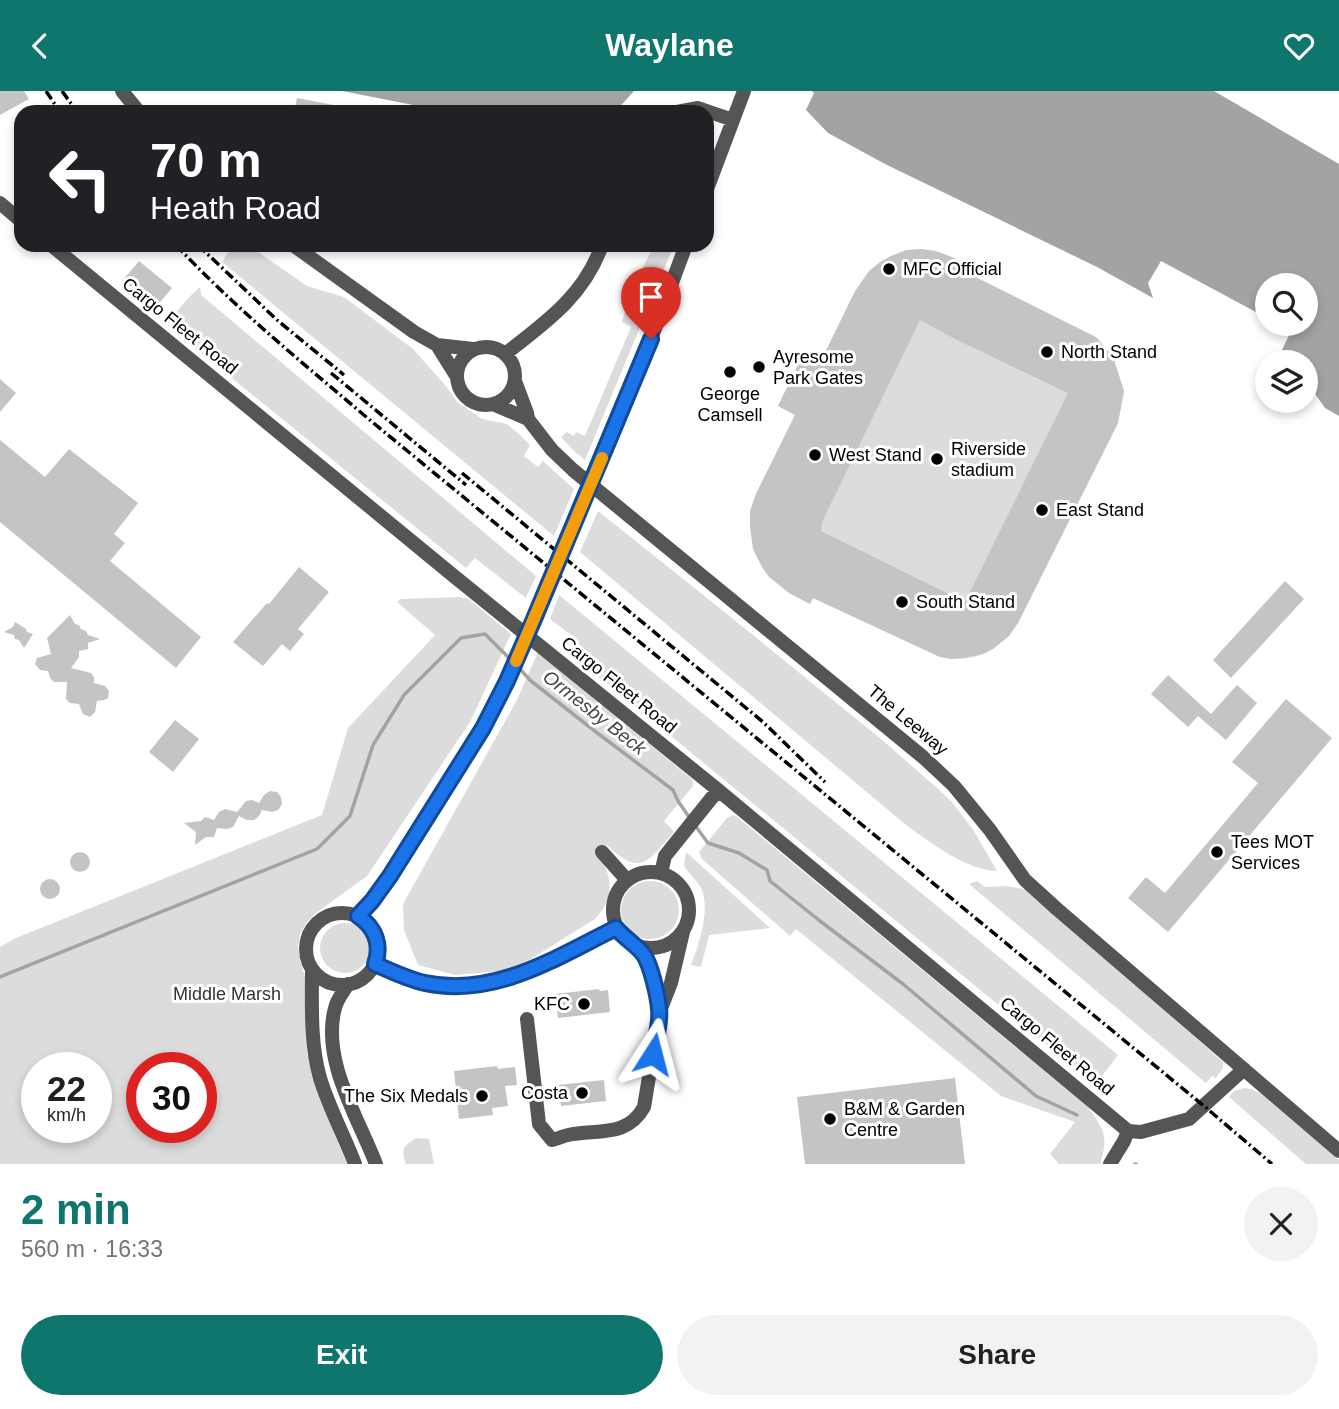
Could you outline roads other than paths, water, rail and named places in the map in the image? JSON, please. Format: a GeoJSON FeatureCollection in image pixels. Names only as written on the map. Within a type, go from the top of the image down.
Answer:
{"type":"FeatureCollection","features":[{"type":"Feature","properties":{"kind":"street"},"geometry":{"type":"LineString","coordinates":[[122,91],[133,105]]}},
{"type":"Feature","properties":{"kind":"street"},"geometry":{"type":"LineString","coordinates":[[714,170],[744,91]]}},
{"type":"Feature","properties":{"kind":"street"},"geometry":{"type":"LineString","coordinates":[[714,113],[733,120]]}},
{"type":"Feature","properties":{"kind":"street"},"geometry":{"type":"LineString","coordinates":[[0,203],[14,215]]}},
{"type":"Feature","properties":{"kind":"street","name":"Cargo Fleet Road"},"geometry":{"type":"LineString","coordinates":[[60,252],[718,790],[1126,1136]]}},
{"type":"Feature","properties":{"kind":"street"},"geometry":{"type":"LineString","coordinates":[[303,252],[414,332],[437,345],[498,349],[512,362],[515,371],[511,391],[494,404],[476,403],[467,398],[437,345]]}},
{"type":"Feature","properties":{"kind":"street"},"geometry":{"type":"LineString","coordinates":[[505,354],[538,330],[571,299],[598,252]]}},
{"type":"Feature","properties":{"kind":"street"},"geometry":{"type":"LineString","coordinates":[[358,916],[390,876],[438,802],[483,728],[507,681],[651,339],[683,252]]}},
{"type":"Feature","properties":{"kind":"street"},"geometry":{"type":"LineString","coordinates":[[457,377],[461,361],[473,349]]}},
{"type":"Feature","properties":{"kind":"street","name":"The Leeway"},"geometry":{"type":"LineString","coordinates":[[515,381],[528,419],[552,450],[573,470],[923,757],[954,786],[1026,880],[1339,1151]]}},
{"type":"Feature","properties":{"kind":"street","name":"The Leeway"},"geometry":{"type":"LineString","coordinates":[[494,404],[528,419]]}},
{"type":"Feature","properties":{"kind":"street"},"geometry":{"type":"LineString","coordinates":[[661,873],[665,856],[718,790]]}},
{"type":"Feature","properties":{"kind":"street"},"geometry":{"type":"LineString","coordinates":[[602,852],[626,880]]}},
{"type":"Feature","properties":{"kind":"street"},"geometry":{"type":"LineString","coordinates":[[527,1020],[539,1124],[552,1140],[627,1126],[640,1115],[644,1107],[660,1011],[671,983],[688,919],[689,904],[684,890],[661,873],[637,874],[626,880],[618,890],[612,915],[616,928],[624,939],[648,949],[662,947],[683,932]]}},
{"type":"Feature","properties":{"kind":"street"},"geometry":{"type":"LineString","coordinates":[[312,969],[320,977],[336,984],[359,981],[368,974],[378,955],[373,930],[358,916],[337,913],[324,917],[315,925],[307,939],[307,952],[312,969],[314,1044],[319,1075],[355,1164]]}},
{"type":"Feature","properties":{"kind":"street"},"geometry":{"type":"LineString","coordinates":[[375,964],[409,979],[450,986],[474,986],[527,972],[616,928]]}},
{"type":"Feature","properties":{"kind":"street"},"geometry":{"type":"LineString","coordinates":[[636,946],[652,971],[660,1011]]}},
{"type":"Feature","properties":{"kind":"street"},"geometry":{"type":"LineString","coordinates":[[348,984],[335,1006],[333,1044],[338,1072],[376,1164]]}},
{"type":"Feature","properties":{"kind":"street"},"geometry":{"type":"LineString","coordinates":[[1111,1163],[1126,1136],[1189,1119],[1244,1069]]}},
{"type":"Feature","properties":{"kind":"waterway","name":"Ormesby Beck"},"geometry":{"type":"LineString","coordinates":[[0,977],[317,849],[350,816],[373,745],[404,695],[461,638],[485,634],[510,659]]}},
{"type":"Feature","properties":{"kind":"waterway","name":"Ormesby Beck"},"geometry":{"type":"LineString","coordinates":[[518,667],[531,681],[673,790],[689,817]]}},
{"type":"Feature","properties":{"kind":"waterway","name":"Ormesby Beck"},"geometry":{"type":"LineString","coordinates":[[694,824],[708,843],[739,853],[767,870],[770,881],[903,984],[1036,1096],[1077,1115]]}},
{"type":"Feature","properties":{"kind":"railway"},"geometry":{"type":"LineString","coordinates":[[46,91],[55,105]]}},
{"type":"Feature","properties":{"kind":"railway"},"geometry":{"type":"LineString","coordinates":[[62,91],[72,105]]}},
{"type":"Feature","properties":{"kind":"railway"},"geometry":{"type":"LineString","coordinates":[[183,252],[246,314],[371,421],[1272,1164]]}},
{"type":"Feature","properties":{"kind":"railway"},"geometry":{"type":"LineString","coordinates":[[205,252],[277,320],[344,375]]}},
{"type":"Feature","properties":{"kind":"railway"},"geometry":{"type":"LineString","coordinates":[[331,373],[466,485]]}},
{"type":"Feature","properties":{"kind":"railway"},"geometry":{"type":"LineString","coordinates":[[462,473],[763,722],[825,782]]}},
{"type":"Feature","properties":{"kind":"place","name":"MFC Official"},"geometry":{"type":"Point","coordinates":[889,269]}},
{"type":"Feature","properties":{"kind":"place","name":"North Stand"},"geometry":{"type":"Point","coordinates":[1047,352]}},
{"type":"Feature","properties":{"kind":"place","name":"Ayresome Park Gates"},"geometry":{"type":"Point","coordinates":[759,367]}},
{"type":"Feature","properties":{"kind":"place","name":"George Camsell"},"geometry":{"type":"Point","coordinates":[730,372]}},
{"type":"Feature","properties":{"kind":"place","name":"West Stand"},"geometry":{"type":"Point","coordinates":[815,455]}},
{"type":"Feature","properties":{"kind":"place","name":"Riverside stadium"},"geometry":{"type":"Point","coordinates":[937,459]}},
{"type":"Feature","properties":{"kind":"place","name":"East Stand"},"geometry":{"type":"Point","coordinates":[1042,510]}},
{"type":"Feature","properties":{"kind":"place","name":"South Stand"},"geometry":{"type":"Point","coordinates":[902,602]}},
{"type":"Feature","properties":{"kind":"place","name":"Tees MOT Services"},"geometry":{"type":"Point","coordinates":[1217,852]}},
{"type":"Feature","properties":{"kind":"place","name":"KFC"},"geometry":{"type":"Point","coordinates":[584,1004]}},
{"type":"Feature","properties":{"kind":"place","name":"Costa"},"geometry":{"type":"Point","coordinates":[582,1093]}},
{"type":"Feature","properties":{"kind":"place","name":"The Six Medals"},"geometry":{"type":"Point","coordinates":[482,1096]}},
{"type":"Feature","properties":{"kind":"place","name":"B&M & Garden Centre"},"geometry":{"type":"Point","coordinates":[830,1119]}},
{"type":"Feature","properties":{"kind":"park label","name":"Middle Marsh"},"geometry":{"type":"Point","coordinates":[227,994]}}]}
